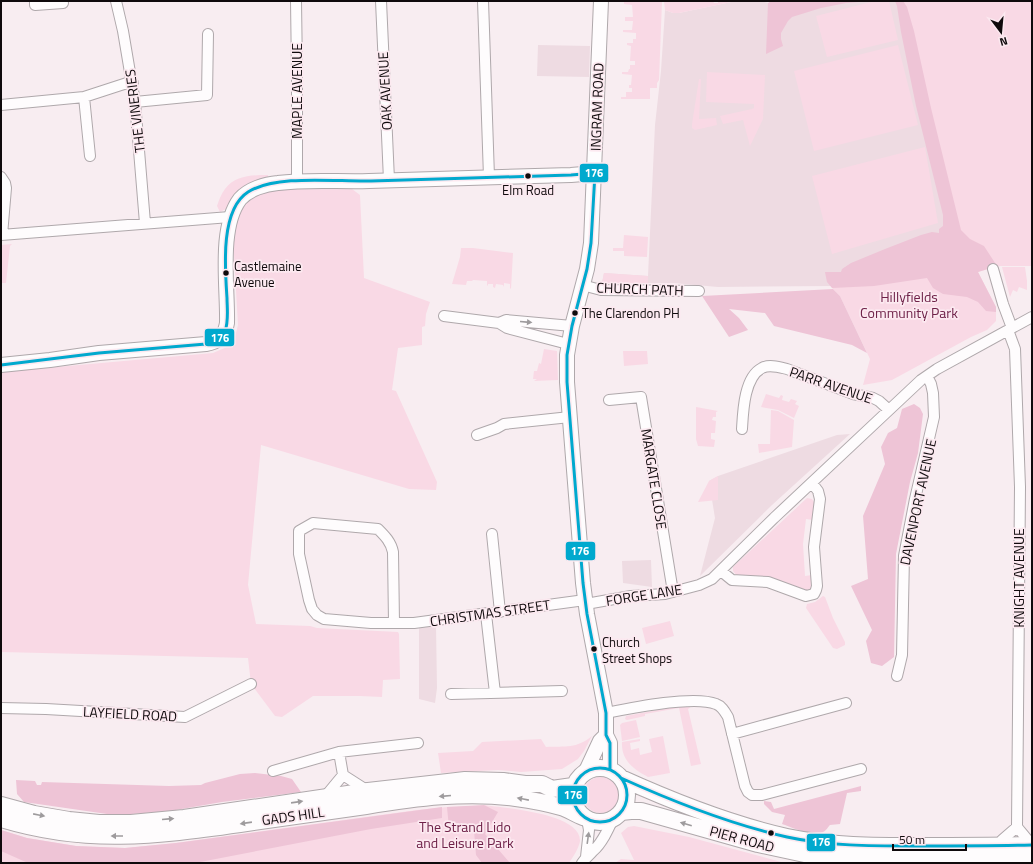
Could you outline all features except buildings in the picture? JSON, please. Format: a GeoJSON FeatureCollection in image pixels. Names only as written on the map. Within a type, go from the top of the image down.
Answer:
{"type":"FeatureCollection","features":[{"type":"Feature","properties":{"kind":"main road"},"geometry":{"type":"LineString","coordinates":[[602,767],[616,773],[627,789],[627,801],[617,816],[604,822],[596,822],[585,818],[578,812],[572,800],[580,778],[594,768],[602,767]]}},
{"type":"Feature","properties":{"kind":"main road","name":"PIER ROAD"},"geometry":{"type":"LineString","coordinates":[[616,773],[651,792],[716,816],[768,832],[794,838],[861,845],[1032,845]]}},
{"type":"Feature","properties":{"kind":"main road","name":"GADS HILL"},"geometry":{"type":"LineString","coordinates":[[1,805],[34,814],[69,820],[99,823],[131,823],[184,818],[466,780],[542,784],[553,779],[571,776],[580,778]]}},
{"type":"Feature","properties":{"kind":"main road","name":"GADS HILL"},"geometry":{"type":"LineString","coordinates":[[1,819],[32,828],[73,835],[97,837],[132,836],[176,833],[387,803],[449,796],[484,795],[517,798],[562,807],[585,818]]}},
{"type":"Feature","properties":{"kind":"main road","name":"PIER ROAD"},"geometry":{"type":"LineString","coordinates":[[617,816],[631,810],[641,811],[758,844],[809,855],[878,860],[1032,860]]}},
{"type":"Feature","properties":{"kind":"street"},"geometry":{"type":"LineString","coordinates":[[35,1],[35,5],[63,3]]}},
{"type":"Feature","properties":{"kind":"street","name":"THE VINERIES"},"geometry":{"type":"LineString","coordinates":[[116,1],[133,83],[145,223]]}},
{"type":"Feature","properties":{"kind":"street","name":"MAPLE AVENUE"},"geometry":{"type":"LineString","coordinates":[[296,1],[296,182]]}},
{"type":"Feature","properties":{"kind":"street","name":"OAK AVENUE"},"geometry":{"type":"LineString","coordinates":[[381,1],[389,180]]}},
{"type":"Feature","properties":{"kind":"street"},"geometry":{"type":"LineString","coordinates":[[483,1],[489,177]]}},
{"type":"Feature","properties":{"kind":"street","name":"INGRAM ROAD"},"geometry":{"type":"LineString","coordinates":[[601,1],[591,243],[587,269],[568,344],[567,382],[586,602],[606,713],[606,735],[610,743],[616,773]]}},
{"type":"Feature","properties":{"kind":"street"},"geometry":{"type":"LineString","coordinates":[[135,102],[207,94],[208,34]]}},
{"type":"Feature","properties":{"kind":"street"},"geometry":{"type":"LineString","coordinates":[[1,105],[84,97],[126,83],[133,83]]}},
{"type":"Feature","properties":{"kind":"street"},"geometry":{"type":"LineString","coordinates":[[84,97],[90,156]]}},
{"type":"Feature","properties":{"kind":"street"},"geometry":{"type":"LineString","coordinates":[[1,365],[99,353],[206,344],[217,341],[224,333],[227,324],[226,238],[230,217],[240,199],[251,191],[264,185],[296,182],[571,175],[594,173]]}},
{"type":"Feature","properties":{"kind":"street"},"geometry":{"type":"LineString","coordinates":[[1,177],[6,188],[2,235],[230,217]]}},
{"type":"Feature","properties":{"kind":"street","name":"KNIGHT AVENUE"},"geometry":{"type":"LineString","coordinates":[[993,269],[1015,352],[1020,487],[1017,827]]}},
{"type":"Feature","properties":{"kind":"street","name":"CHURCH PATH"},"geometry":{"type":"LineString","coordinates":[[582,285],[601,290],[699,291]]}},
{"type":"Feature","properties":{"kind":"street"},"geometry":{"type":"LineString","coordinates":[[444,316],[499,323],[507,328],[568,344]]}},
{"type":"Feature","properties":{"kind":"street","name":"PARR AVENUE"},"geometry":{"type":"LineString","coordinates":[[742,429],[744,400],[753,376],[762,368],[776,366],[787,369],[853,394],[873,398],[889,410],[914,386],[927,376],[1032,317]]}},
{"type":"Feature","properties":{"kind":"street"},"geometry":{"type":"LineString","coordinates":[[499,323],[506,320],[572,326]]}},
{"type":"Feature","properties":{"kind":"street","name":"DAVENPORT AVENUE"},"geometry":{"type":"LineString","coordinates":[[897,676],[902,655],[904,556],[934,417],[934,393],[927,376]]}},
{"type":"Feature","properties":{"kind":"street","name":"MARGATE CLOSE"},"geometry":{"type":"LineString","coordinates":[[609,400],[641,397],[673,592]]}},
{"type":"Feature","properties":{"kind":"street","name":"FORGE LANE"},"geometry":{"type":"LineString","coordinates":[[586,602],[673,592],[703,584],[712,579],[889,410]]}},
{"type":"Feature","properties":{"kind":"street"},"geometry":{"type":"LineString","coordinates":[[477,435],[504,424],[570,417]]}},
{"type":"Feature","properties":{"kind":"street"},"geometry":{"type":"LineString","coordinates":[[721,571],[728,578],[733,580],[768,582],[782,586],[802,595],[808,596],[813,594],[817,587],[814,547],[820,499],[818,491],[812,482]]}},
{"type":"Feature","properties":{"kind":"street","name":"CHRISTMAS STREET"},"geometry":{"type":"LineString","coordinates":[[394,623],[392,545],[378,529],[313,523],[299,531],[299,554],[312,610],[324,619],[371,623],[394,623],[414,622],[586,602]]}},
{"type":"Feature","properties":{"kind":"street"},"geometry":{"type":"LineString","coordinates":[[492,534],[500,612]]}},
{"type":"Feature","properties":{"kind":"street"},"geometry":{"type":"LineString","coordinates":[[486,614],[495,692]]}},
{"type":"Feature","properties":{"kind":"street","name":"LAYFIELD ROAD"},"geometry":{"type":"LineString","coordinates":[[1,708],[185,717],[250,684]]}},
{"type":"Feature","properties":{"kind":"street"},"geometry":{"type":"LineString","coordinates":[[451,694],[562,691]]}},
{"type":"Feature","properties":{"kind":"street"},"geometry":{"type":"LineString","coordinates":[[606,713],[672,702],[705,700],[717,704],[724,710],[728,717],[745,786],[748,792],[752,795],[762,795],[861,769]]}},
{"type":"Feature","properties":{"kind":"street"},"geometry":{"type":"LineString","coordinates":[[732,734],[846,703]]}},
{"type":"Feature","properties":{"kind":"street"},"geometry":{"type":"LineString","coordinates":[[580,778],[600,741],[606,735]]}},
{"type":"Feature","properties":{"kind":"street"},"geometry":{"type":"LineString","coordinates":[[273,771],[339,752],[418,743]]}},
{"type":"Feature","properties":{"kind":"street"},"geometry":{"type":"LineString","coordinates":[[339,752],[343,775],[368,792]]}},
{"type":"Feature","properties":{"kind":"street"},"geometry":{"type":"LineString","coordinates":[[324,798],[343,775]]}},
{"type":"Feature","properties":{"kind":"street"},"geometry":{"type":"LineString","coordinates":[[584,860],[594,851],[617,816]]}},
{"type":"Feature","properties":{"kind":"street"},"geometry":{"type":"LineString","coordinates":[[584,860],[589,830],[585,818]]}},
{"type":"Feature","properties":{"kind":"street"},"geometry":{"type":"LineString","coordinates":[[1001,846],[1002,840],[1017,827],[1032,845]]}},
{"type":"Feature","properties":{"kind":"shaded area"},"geometry":{"type":"Polygon","coordinates":[[[736,1],[760,1],[788,7],[827,1],[900,1],[953,229],[833,286],[718,287],[674,283],[602,283],[604,273],[648,276],[655,125],[661,71],[665,10],[673,13],[679,13],[736,1]]]}},
{"type":"Feature","properties":{"kind":"shaded area"},"geometry":{"type":"Polygon","coordinates":[[[771,1],[871,1],[846,3],[821,8],[792,17],[781,33],[783,46],[766,54],[768,3],[771,1]]]}},
{"type":"Feature","properties":{"kind":"shaded area"},"geometry":{"type":"Polygon","coordinates":[[[895,1],[903,1],[907,7],[914,31],[961,230],[970,239],[984,246],[997,266],[978,272],[996,307],[996,312],[986,311],[978,302],[967,297],[943,294],[933,288],[927,278],[874,286],[832,288],[827,282],[825,272],[841,272],[842,269],[851,263],[885,249],[921,235],[932,232],[939,233],[939,229],[943,226],[943,215],[916,106],[895,1]]]}},
{"type":"Feature","properties":{"kind":"shaded area"},"geometry":{"type":"Polygon","coordinates":[[[538,45],[590,46],[589,77],[537,76],[538,45]]]}},
{"type":"Feature","properties":{"kind":"shaded area"},"geometry":{"type":"Polygon","coordinates":[[[833,289],[840,296],[867,353],[852,345],[774,326],[765,313],[729,309],[739,318],[748,330],[729,337],[702,296],[833,289]]]}},
{"type":"Feature","properties":{"kind":"shaded area"},"geometry":{"type":"Polygon","coordinates":[[[914,404],[920,408],[923,414],[918,453],[910,482],[896,554],[894,657],[882,666],[871,663],[866,641],[872,630],[851,586],[868,579],[863,516],[885,464],[881,447],[888,433],[897,428],[902,409],[914,404]]]}},
{"type":"Feature","properties":{"kind":"shaded area"},"geometry":{"type":"Polygon","coordinates":[[[850,434],[772,505],[700,576],[715,518],[709,481],[718,476],[837,435],[850,434]]]}},
{"type":"Feature","properties":{"kind":"shaded area"},"geometry":{"type":"Polygon","coordinates":[[[651,560],[652,587],[623,583],[622,561],[651,560]]]}},
{"type":"Feature","properties":{"kind":"shaded area"},"geometry":{"type":"Polygon","coordinates":[[[436,626],[437,688],[435,703],[419,699],[419,628],[436,626]]]}},
{"type":"Feature","properties":{"kind":"shaded area"},"geometry":{"type":"Polygon","coordinates":[[[255,773],[281,776],[292,779],[301,792],[222,802],[170,811],[107,814],[24,802],[17,794],[16,780],[35,781],[37,785],[41,785],[42,782],[169,786],[201,785],[240,774],[255,773]]]}},
{"type":"Feature","properties":{"kind":"shaded area"},"geometry":{"type":"Polygon","coordinates":[[[861,786],[861,791],[847,793],[840,824],[830,825],[825,831],[819,834],[809,833],[782,824],[785,815],[772,812],[764,804],[764,801],[771,802],[774,809],[861,786]]]}},
{"type":"Feature","properties":{"kind":"shaded area"},"geometry":{"type":"Polygon","coordinates":[[[484,805],[498,812],[485,834],[510,863],[482,863],[476,855],[474,830],[452,830],[449,828],[447,807],[484,805]]]}},
{"type":"Feature","properties":{"kind":"shaded area"},"geometry":{"type":"Polygon","coordinates":[[[442,807],[442,818],[371,829],[195,863],[28,863],[1,851],[1,830],[27,838],[76,846],[125,848],[176,843],[442,807]]]}},
{"type":"Feature","properties":{"kind":"green space"},"geometry":{"type":"Polygon","coordinates":[[[624,1],[662,1],[659,80],[657,83],[657,88],[650,88],[650,99],[621,99],[621,97],[626,97],[626,92],[632,92],[632,88],[629,88],[629,85],[631,85],[632,75],[622,74],[622,72],[628,72],[630,65],[635,65],[635,61],[630,61],[631,46],[627,45],[627,43],[633,43],[633,39],[636,39],[636,33],[623,32],[623,30],[632,30],[633,21],[625,21],[625,17],[633,17],[632,5],[624,4],[624,1]]]}},
{"type":"Feature","properties":{"kind":"green space"},"geometry":{"type":"Polygon","coordinates":[[[664,1],[713,1],[714,3],[718,3],[718,1],[736,1],[673,13],[665,10],[664,1]]]}},
{"type":"Feature","properties":{"kind":"green space"},"geometry":{"type":"Polygon","coordinates":[[[875,1],[889,1],[898,40],[827,57],[816,16],[875,1]]]}},
{"type":"Feature","properties":{"kind":"green space","name":"Hillyfields Community Park"},"geometry":{"type":"Polygon","coordinates":[[[900,1],[1032,1],[1032,266],[1000,266],[978,272],[996,307],[996,321],[987,330],[971,337],[892,380],[863,385],[870,359],[840,296],[832,288],[835,285],[947,232],[900,1]]]}},
{"type":"Feature","properties":{"kind":"green space"},"geometry":{"type":"Polygon","coordinates":[[[898,45],[918,125],[814,151],[794,71],[898,45]]]}},
{"type":"Feature","properties":{"kind":"green space"},"geometry":{"type":"Polygon","coordinates":[[[707,72],[765,75],[763,119],[750,146],[743,120],[723,124],[720,116],[752,109],[754,108],[754,104],[706,102],[707,72]]]}},
{"type":"Feature","properties":{"kind":"green space"},"geometry":{"type":"Polygon","coordinates":[[[699,79],[701,79],[699,119],[716,118],[717,125],[695,130],[692,128],[692,124],[699,79]]]}},
{"type":"Feature","properties":{"kind":"green space"},"geometry":{"type":"Polygon","coordinates":[[[925,147],[938,223],[832,254],[812,176],[925,147]]]}},
{"type":"Feature","properties":{"kind":"green space"},"geometry":{"type":"Polygon","coordinates":[[[256,175],[268,175],[268,177],[250,183],[228,208],[220,212],[217,206],[219,199],[229,184],[239,178],[256,175]]]}},
{"type":"Feature","properties":{"kind":"green space"},"geometry":{"type":"Polygon","coordinates":[[[348,186],[360,195],[364,278],[430,302],[426,314],[425,326],[422,327],[422,345],[398,348],[392,390],[396,391],[437,482],[436,490],[409,489],[261,445],[248,585],[256,624],[398,632],[400,679],[383,680],[382,697],[313,696],[282,717],[275,716],[251,684],[248,658],[1,652],[1,372],[213,353],[227,347],[235,337],[238,325],[232,240],[237,218],[243,206],[253,196],[276,188],[348,186]]]}},
{"type":"Feature","properties":{"kind":"green space"},"geometry":{"type":"Polygon","coordinates":[[[624,235],[648,237],[647,257],[624,256],[624,251],[613,251],[613,248],[623,248],[624,235]]]}},
{"type":"Feature","properties":{"kind":"green space"},"geometry":{"type":"Polygon","coordinates":[[[12,244],[10,246],[6,283],[1,283],[1,245],[12,244]]]}},
{"type":"Feature","properties":{"kind":"green space"},"geometry":{"type":"Polygon","coordinates":[[[461,248],[513,253],[511,289],[510,284],[504,283],[504,287],[503,285],[496,284],[495,288],[493,287],[493,284],[488,284],[488,286],[487,281],[467,281],[466,285],[452,284],[460,257],[461,248]]]}},
{"type":"Feature","properties":{"kind":"green space"},"geometry":{"type":"Polygon","coordinates":[[[1002,267],[1025,267],[1027,290],[1019,287],[1017,292],[1013,290],[1010,297],[1002,267]]]}},
{"type":"Feature","properties":{"kind":"green space"},"geometry":{"type":"Polygon","coordinates":[[[604,273],[648,276],[648,283],[602,283],[604,273]]]}},
{"type":"Feature","properties":{"kind":"green space"},"geometry":{"type":"Polygon","coordinates":[[[544,349],[557,351],[558,380],[534,381],[537,379],[533,379],[534,371],[537,371],[539,363],[541,364],[544,349]]]}},
{"type":"Feature","properties":{"kind":"green space"},"geometry":{"type":"Polygon","coordinates":[[[623,351],[647,351],[648,364],[624,366],[623,351]]]}},
{"type":"Feature","properties":{"kind":"green space"},"geometry":{"type":"Polygon","coordinates":[[[766,394],[779,398],[781,395],[783,396],[782,400],[789,402],[791,399],[797,401],[795,404],[799,406],[794,418],[778,410],[761,407],[766,394]]]}},
{"type":"Feature","properties":{"kind":"green space"},"geometry":{"type":"Polygon","coordinates":[[[696,407],[718,411],[716,412],[716,417],[713,417],[712,420],[716,421],[715,433],[711,433],[711,439],[715,440],[714,447],[698,446],[696,439],[696,407]]]}},
{"type":"Feature","properties":{"kind":"green space"},"geometry":{"type":"Polygon","coordinates":[[[771,410],[778,411],[794,420],[792,447],[759,453],[758,444],[770,444],[771,410]]]}},
{"type":"Feature","properties":{"kind":"green space"},"geometry":{"type":"Polygon","coordinates":[[[718,476],[718,500],[698,502],[709,481],[718,476]]]}},
{"type":"Feature","properties":{"kind":"green space"},"geometry":{"type":"Polygon","coordinates":[[[807,498],[812,499],[815,504],[813,520],[806,519],[803,544],[805,576],[812,575],[814,585],[810,592],[736,575],[733,571],[733,567],[807,498]]]}},
{"type":"Feature","properties":{"kind":"green space"},"geometry":{"type":"Polygon","coordinates":[[[823,596],[825,597],[833,618],[845,642],[845,645],[837,649],[833,648],[806,608],[807,604],[815,602],[823,596]]]}},
{"type":"Feature","properties":{"kind":"green space"},"geometry":{"type":"Polygon","coordinates":[[[670,621],[674,636],[646,644],[642,628],[670,621]]]}},
{"type":"Feature","properties":{"kind":"green space"},"geometry":{"type":"Polygon","coordinates":[[[678,706],[692,706],[688,709],[701,764],[691,766],[679,708],[645,714],[645,716],[627,720],[625,719],[626,716],[678,706]]]}},
{"type":"Feature","properties":{"kind":"green space"},"geometry":{"type":"Polygon","coordinates":[[[636,720],[640,737],[622,741],[620,725],[622,723],[636,720]]]}},
{"type":"Feature","properties":{"kind":"green space"},"geometry":{"type":"Polygon","coordinates":[[[592,736],[578,759],[562,769],[521,772],[498,770],[441,773],[438,753],[473,751],[482,742],[541,739],[546,747],[565,747],[581,743],[592,736]]]}},
{"type":"Feature","properties":{"kind":"green space"},"geometry":{"type":"Polygon","coordinates":[[[663,736],[670,773],[648,777],[637,771],[626,759],[622,748],[622,742],[640,739],[640,741],[630,743],[631,750],[639,748],[640,755],[652,752],[649,739],[663,736]]]}},
{"type":"Feature","properties":{"kind":"green space"},"geometry":{"type":"Polygon","coordinates":[[[605,777],[614,782],[618,788],[618,802],[614,808],[605,813],[597,813],[588,808],[584,802],[583,791],[588,782],[594,778],[605,777]]]}},
{"type":"Feature","properties":{"kind":"green space","name":"The Strand Lido and Leisure Park"},"geometry":{"type":"Polygon","coordinates":[[[484,805],[523,810],[555,818],[568,824],[577,832],[580,841],[569,863],[1,863],[1,830],[27,838],[76,846],[125,848],[176,843],[417,810],[447,807],[485,806],[484,805]]]}},
{"type":"Feature","properties":{"kind":"green space"},"geometry":{"type":"Polygon","coordinates":[[[634,826],[689,837],[785,863],[615,863],[621,859],[634,860],[621,833],[628,827],[634,826]]]}},
{"type":"Feature","properties":{"kind":"transit line","name":"176"},"geometry":{"type":"LineString","coordinates":[[1,365],[99,353],[206,344],[217,340],[225,331],[227,323],[225,256],[229,226],[233,212],[239,200],[248,192],[260,186],[308,180],[371,181],[595,173],[591,243],[587,269],[572,326],[567,355],[567,382],[583,583],[587,614],[606,713],[606,735],[610,743],[610,769]]}},
{"type":"Feature","properties":{"kind":"transit line","name":"176"},"geometry":{"type":"LineString","coordinates":[[595,768],[605,768],[615,772],[623,780],[627,790],[627,795],[627,800],[623,810],[615,818],[605,822],[595,822],[585,818],[577,810],[573,800],[573,790],[577,780],[585,772],[595,768]]}},
{"type":"Feature","properties":{"kind":"transit line","name":"176"},"geometry":{"type":"LineString","coordinates":[[621,778],[661,796],[723,819],[765,832],[802,840],[866,846],[1032,845]]}},
{"type":"Feature","properties":{"kind":"place","name":"Elm Road"},"geometry":{"type":"Point","coordinates":[528,176]}},
{"type":"Feature","properties":{"kind":"place","name":"Castlemaine Avenue"},"geometry":{"type":"Point","coordinates":[226,273]}},
{"type":"Feature","properties":{"kind":"place","name":"The Clarendon PH"},"geometry":{"type":"Point","coordinates":[575,313]}},
{"type":"Feature","properties":{"kind":"place","name":"Church Street Shops"},"geometry":{"type":"Point","coordinates":[594,649]}}]}
